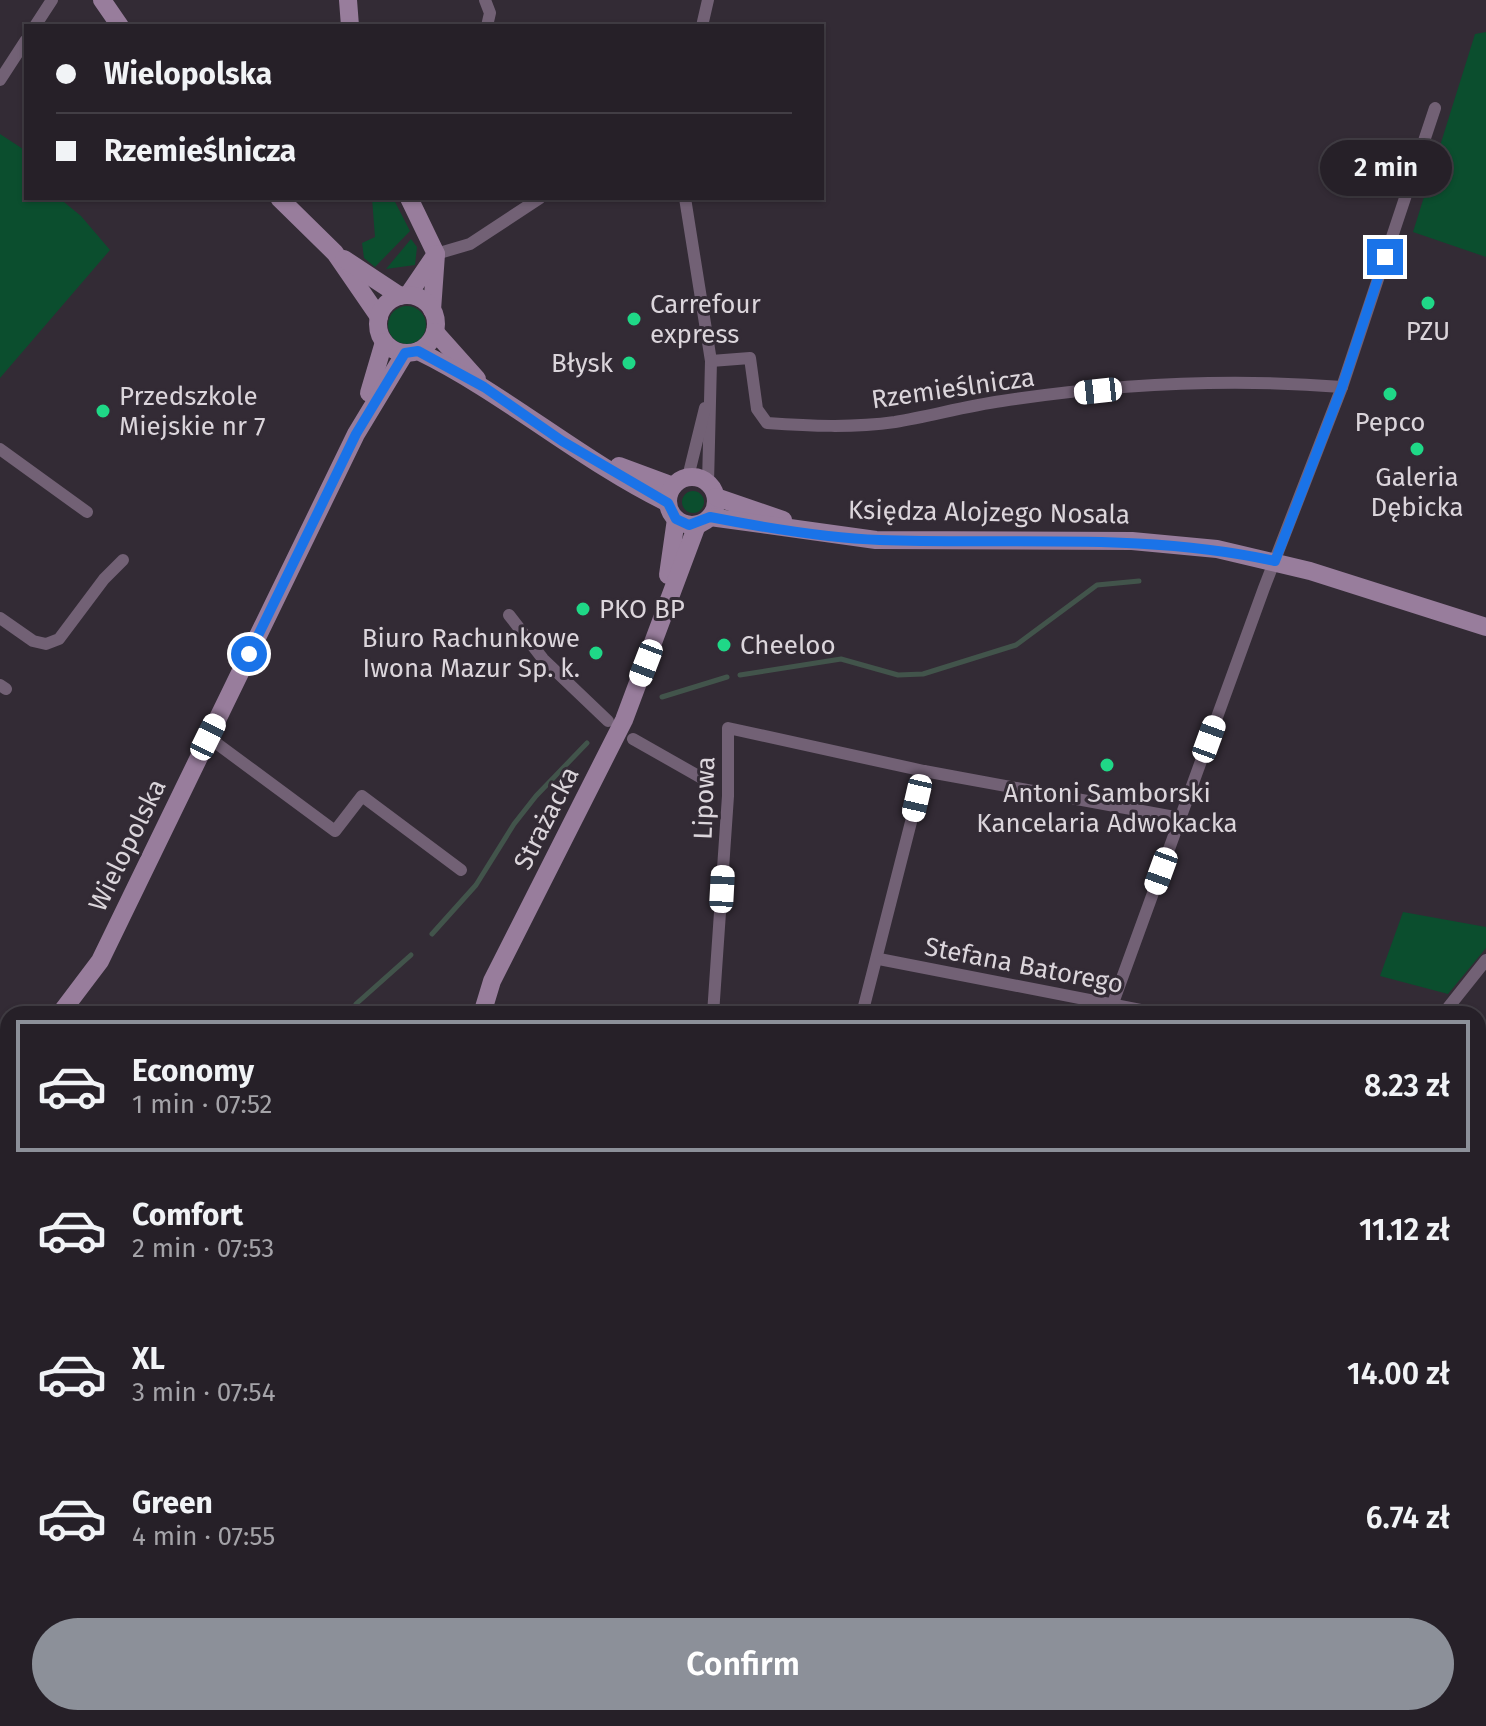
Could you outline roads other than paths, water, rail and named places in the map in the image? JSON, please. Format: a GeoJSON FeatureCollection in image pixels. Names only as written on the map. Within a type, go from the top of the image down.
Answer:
{"type":"FeatureCollection","features":[{"type":"Feature","properties":{"kind":"street"},"geometry":{"type":"LineString","coordinates":[[36,24],[52,0]]}},
{"type":"Feature","properties":{"kind":"street"},"geometry":{"type":"LineString","coordinates":[[102,0],[119,24]]}},
{"type":"Feature","properties":{"kind":"street"},"geometry":{"type":"LineString","coordinates":[[348,0],[350,24]]}},
{"type":"Feature","properties":{"kind":"street"},"geometry":{"type":"LineString","coordinates":[[485,0],[490,13],[487,24]]}},
{"type":"Feature","properties":{"kind":"street"},"geometry":{"type":"LineString","coordinates":[[702,24],[708,0]]}},
{"type":"Feature","properties":{"kind":"street"},"geometry":{"type":"LineString","coordinates":[[0,80],[24,43]]}},
{"type":"Feature","properties":{"kind":"street"},"geometry":{"type":"LineString","coordinates":[[1112,1006],[1342,387],[1435,108]]}},
{"type":"Feature","properties":{"kind":"street"},"geometry":{"type":"LineString","coordinates":[[281,200],[335,253],[379,317]]}},
{"type":"Feature","properties":{"kind":"street"},"geometry":{"type":"LineString","coordinates":[[410,200],[436,254],[432,310],[435,332],[484,387]]}},
{"type":"Feature","properties":{"kind":"street"},"geometry":{"type":"LineString","coordinates":[[537,200],[470,244],[436,254],[404,296],[387,303],[379,317],[378,330],[384,342],[484,387],[562,441],[676,496]]}},
{"type":"Feature","properties":{"kind":"street","name":"Strażacka"},"geometry":{"type":"LineString","coordinates":[[484,1006],[492,981],[619,729],[704,521],[712,490],[711,361],[685,200]]}},
{"type":"Feature","properties":{"kind":"street"},"geometry":{"type":"LineString","coordinates":[[335,253],[404,296],[419,298],[432,310]]}},
{"type":"Feature","properties":{"kind":"street"},"geometry":{"type":"LineString","coordinates":[[412,352],[435,332]]}},
{"type":"Feature","properties":{"kind":"street","name":"Wielopolska"},"geometry":{"type":"LineString","coordinates":[[356,434],[384,342]]}},
{"type":"Feature","properties":{"kind":"street","name":"Wielopolska"},"geometry":{"type":"LineString","coordinates":[[66,1006],[100,961],[356,434],[412,352]]}},
{"type":"Feature","properties":{"kind":"street","name":"Rzemieślnicza"},"geometry":{"type":"LineString","coordinates":[[711,361],[750,358],[757,409],[767,423],[820,427],[892,422],[1002,401],[1121,388],[1259,380],[1342,387]]}},
{"type":"Feature","properties":{"kind":"street","name":"Strażacka"},"geometry":{"type":"LineString","coordinates":[[653,645],[673,550],[676,496],[711,381]]}},
{"type":"Feature","properties":{"kind":"street"},"geometry":{"type":"LineString","coordinates":[[0,449],[87,512]]}},
{"type":"Feature","properties":{"kind":"street","name":"Księdza Alojzego Nosala"},"geometry":{"type":"LineString","coordinates":[[676,496],[712,490],[816,531]]}},
{"type":"Feature","properties":{"kind":"street","name":"Księdza Alojzego Nosala"},"geometry":{"type":"LineString","coordinates":[[676,496],[704,521],[876,540],[1132,541],[1217,549],[1275,561],[1486,627]]}},
{"type":"Feature","properties":{"kind":"street"},"geometry":{"type":"LineString","coordinates":[[0,618],[33,641],[46,644],[59,639],[104,579],[123,560]]}},
{"type":"Feature","properties":{"kind":"street"},"geometry":{"type":"LineString","coordinates":[[509,615],[543,659],[608,721]]}},
{"type":"Feature","properties":{"kind":"street","name":"Lipowa"},"geometry":{"type":"LineString","coordinates":[[714,1006],[728,796],[728,728],[924,771]]}},
{"type":"Feature","properties":{"kind":"street"},"geometry":{"type":"LineString","coordinates":[[208,737],[335,831],[362,796],[461,870]]}},
{"type":"Feature","properties":{"kind":"street","name":"Lipowa"},"geometry":{"type":"LineString","coordinates":[[633,739],[700,777]]}},
{"type":"Feature","properties":{"kind":"street"},"geometry":{"type":"LineString","coordinates":[[864,1006],[879,959],[924,771],[1180,818]]}},
{"type":"Feature","properties":{"kind":"street","name":"Stefana Batorego"},"geometry":{"type":"LineString","coordinates":[[879,959],[1097,1006]]}},
{"type":"Feature","properties":{"kind":"street"},"geometry":{"type":"LineString","coordinates":[[1449,1006],[1486,960]]}},
{"type":"Feature","properties":{"kind":"waterway"},"geometry":{"type":"LineString","coordinates":[[740,675],[841,659],[898,675],[923,674],[1016,645],[1097,585],[1139,581]]}},
{"type":"Feature","properties":{"kind":"waterway"},"geometry":{"type":"LineString","coordinates":[[662,697],[727,677]]}},
{"type":"Feature","properties":{"kind":"waterway"},"geometry":{"type":"LineString","coordinates":[[432,934],[476,885],[514,824],[536,796],[587,743]]}},
{"type":"Feature","properties":{"kind":"waterway"},"geometry":{"type":"LineString","coordinates":[[355,1006],[411,955]]}},
{"type":"Feature","properties":{"kind":"place","name":"PZU"},"geometry":{"type":"Point","coordinates":[1428,303]}},
{"type":"Feature","properties":{"kind":"place","name":"Carrefour express"},"geometry":{"type":"Point","coordinates":[634,319]}},
{"type":"Feature","properties":{"kind":"place","name":"Błysk"},"geometry":{"type":"Point","coordinates":[629,363]}},
{"type":"Feature","properties":{"kind":"place","name":"Pepco"},"geometry":{"type":"Point","coordinates":[1390,394]}},
{"type":"Feature","properties":{"kind":"place","name":"Przedszkole Miejskie nr 7"},"geometry":{"type":"Point","coordinates":[103,411]}},
{"type":"Feature","properties":{"kind":"place","name":"Galeria Dębicka"},"geometry":{"type":"Point","coordinates":[1417,449]}},
{"type":"Feature","properties":{"kind":"place","name":"PKO BP"},"geometry":{"type":"Point","coordinates":[583,609]}},
{"type":"Feature","properties":{"kind":"place","name":"Cheeloo"},"geometry":{"type":"Point","coordinates":[724,645]}},
{"type":"Feature","properties":{"kind":"place","name":"Biuro Rachunkowe Iwona Mazur Sp. k."},"geometry":{"type":"Point","coordinates":[596,653]}},
{"type":"Feature","properties":{"kind":"place","name":"Antoni Samborski Kancelaria Adwokacka"},"geometry":{"type":"Point","coordinates":[1107,765]}}]}
